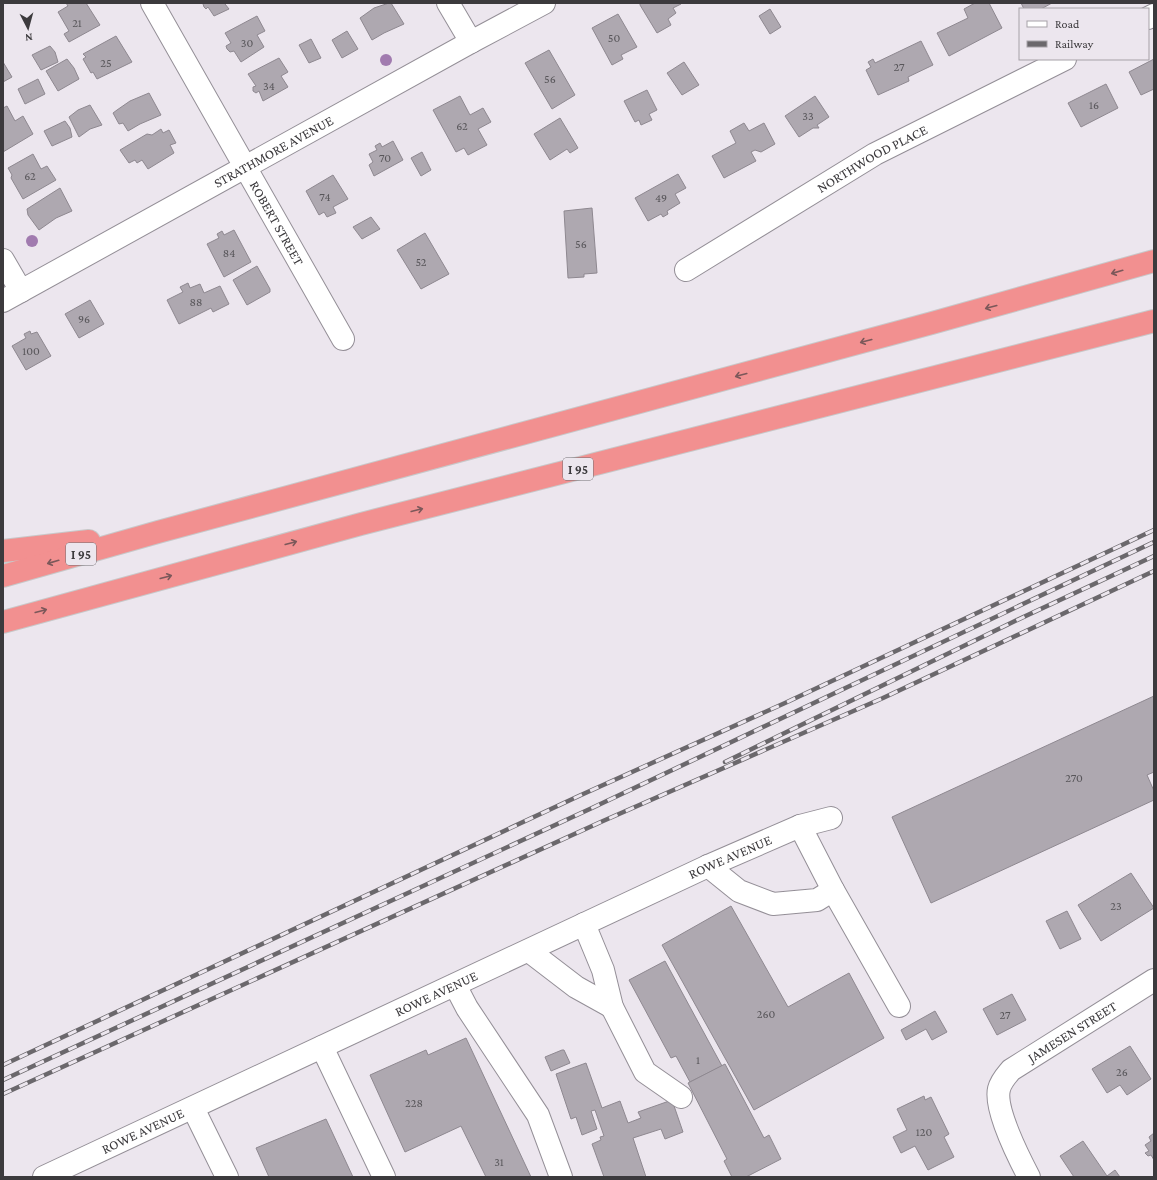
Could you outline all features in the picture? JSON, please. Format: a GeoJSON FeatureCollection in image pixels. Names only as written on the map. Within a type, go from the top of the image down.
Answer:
{"type":"FeatureCollection","features":[{"type":"Feature","properties":{"kind":"highway","name":"I 95"},"geometry":{"type":"LineString","coordinates":[[3,576],[158,532],[932,323],[1154,261]]}},
{"type":"Feature","properties":{"kind":"highway","name":"I 95"},"geometry":{"type":"LineString","coordinates":[[3,622],[361,524],[1154,321]]}},
{"type":"Feature","properties":{"kind":"highway"},"geometry":{"type":"LineString","coordinates":[[3,551],[158,532]]}},
{"type":"Feature","properties":{"kind":"street","name":"ROBERT STREET"},"geometry":{"type":"LineString","coordinates":[[152,3],[342,339]]}},
{"type":"Feature","properties":{"kind":"street"},"geometry":{"type":"LineString","coordinates":[[448,3],[471,42]]}},
{"type":"Feature","properties":{"kind":"street","name":"STRATHMORE AVENUE"},"geometry":{"type":"LineString","coordinates":[[12,296],[544,3]]}},
{"type":"Feature","properties":{"kind":"street","name":"NORTHWOOD PLACE"},"geometry":{"type":"LineString","coordinates":[[686,270],[875,154],[1063,60]]}},
{"type":"Feature","properties":{"kind":"street"},"geometry":{"type":"LineString","coordinates":[[3,260],[12,296]]}},
{"type":"Feature","properties":{"kind":"street","name":"ROWE AVENUE"},"geometry":{"type":"LineString","coordinates":[[44,1177],[708,866],[800,826],[831,818]]}},
{"type":"Feature","properties":{"kind":"street"},"geometry":{"type":"LineString","coordinates":[[800,826],[833,890],[899,1006]]}},
{"type":"Feature","properties":{"kind":"street"},"geometry":{"type":"LineString","coordinates":[[708,866],[739,891],[772,904],[817,900],[833,890]]}},
{"type":"Feature","properties":{"kind":"street"},"geometry":{"type":"LineString","coordinates":[[584,924],[603,970],[612,1007],[645,1072],[681,1097]]}},
{"type":"Feature","properties":{"kind":"street"},"geometry":{"type":"LineString","coordinates":[[529,951],[576,987],[612,1007]]}},
{"type":"Feature","properties":{"kind":"street","name":"JAMESEN STREET"},"geometry":{"type":"LineString","coordinates":[[1029,1177],[1004,1122],[999,1105],[999,1090],[1001,1083],[1011,1070],[1154,980]]}},
{"type":"Feature","properties":{"kind":"street"},"geometry":{"type":"LineString","coordinates":[[455,985],[467,1008],[538,1115],[561,1177]]}},
{"type":"Feature","properties":{"kind":"street"},"geometry":{"type":"LineString","coordinates":[[322,1047],[384,1177]]}},
{"type":"Feature","properties":{"kind":"street"},"geometry":{"type":"LineString","coordinates":[[193,1108],[226,1177]]}},
{"type":"Feature","properties":{"kind":"building"},"geometry":{"type":"Polygon","coordinates":[[[66,3],[86,3],[100,25],[69,42],[64,34],[69,31],[58,12],[68,6],[66,3]]]}},
{"type":"Feature","properties":{"kind":"building"},"geometry":{"type":"Polygon","coordinates":[[[204,3],[228,3],[225,4],[229,9],[214,16],[208,7],[206,9],[204,7],[204,3]]]}},
{"type":"Feature","properties":{"kind":"building"},"geometry":{"type":"Polygon","coordinates":[[[391,3],[404,24],[372,40],[360,18],[374,8],[391,3]]]}},
{"type":"Feature","properties":{"kind":"building"},"geometry":{"type":"Polygon","coordinates":[[[640,3],[681,4],[673,8],[676,13],[668,19],[671,25],[657,33],[640,3]]]}},
{"type":"Feature","properties":{"kind":"building"},"geometry":{"type":"Polygon","coordinates":[[[975,3],[989,3],[1002,28],[949,56],[937,33],[968,18],[964,9],[975,3]]]}},
{"type":"Feature","properties":{"kind":"building"},"geometry":{"type":"Polygon","coordinates":[[[1021,3],[1052,3],[1043,8],[1024,8],[1021,3]]]}},
{"type":"Feature","properties":{"kind":"building"},"geometry":{"type":"Polygon","coordinates":[[[770,9],[781,27],[770,34],[759,16],[770,9]]]}},
{"type":"Feature","properties":{"kind":"building"},"geometry":{"type":"Polygon","coordinates":[[[618,14],[637,47],[621,55],[623,59],[612,65],[592,28],[618,14]]]}},
{"type":"Feature","properties":{"kind":"building"},"geometry":{"type":"Polygon","coordinates":[[[257,16],[265,31],[257,35],[264,47],[241,62],[234,51],[230,52],[227,49],[226,46],[231,43],[225,33],[257,16]]]}},
{"type":"Feature","properties":{"kind":"building"},"geometry":{"type":"Polygon","coordinates":[[[347,31],[358,49],[342,58],[332,40],[347,31]]]}},
{"type":"Feature","properties":{"kind":"building"},"geometry":{"type":"Polygon","coordinates":[[[116,36],[132,62],[97,79],[93,72],[91,73],[83,59],[86,57],[83,54],[116,36]]]}},
{"type":"Feature","properties":{"kind":"building"},"geometry":{"type":"Polygon","coordinates":[[[311,39],[321,58],[309,63],[299,45],[311,39]]]}},
{"type":"Feature","properties":{"kind":"building"},"geometry":{"type":"Polygon","coordinates":[[[921,41],[933,65],[908,77],[909,81],[878,95],[866,70],[871,67],[868,62],[873,59],[875,63],[921,41]]]}},
{"type":"Feature","properties":{"kind":"building"},"geometry":{"type":"Polygon","coordinates":[[[50,46],[55,52],[58,62],[41,70],[32,55],[50,46]]]}},
{"type":"Feature","properties":{"kind":"building"},"geometry":{"type":"Polygon","coordinates":[[[549,50],[575,95],[552,109],[525,63],[549,50]]]}},
{"type":"Feature","properties":{"kind":"building"},"geometry":{"type":"Polygon","coordinates":[[[279,58],[288,72],[281,76],[288,87],[263,101],[259,91],[256,93],[253,91],[253,87],[256,86],[248,74],[279,58]]]}},
{"type":"Feature","properties":{"kind":"building"},"geometry":{"type":"Polygon","coordinates":[[[67,59],[74,68],[79,79],[58,91],[46,71],[67,59]]]}},
{"type":"Feature","properties":{"kind":"building"},"geometry":{"type":"Polygon","coordinates":[[[1154,59],[1154,89],[1141,95],[1129,72],[1154,59]]]}},
{"type":"Feature","properties":{"kind":"building"},"geometry":{"type":"Polygon","coordinates":[[[3,62],[12,77],[3,82],[3,62]]]}},
{"type":"Feature","properties":{"kind":"building"},"geometry":{"type":"Polygon","coordinates":[[[684,62],[699,85],[682,95],[667,73],[684,62]]]}},
{"type":"Feature","properties":{"kind":"building"},"geometry":{"type":"Polygon","coordinates":[[[38,79],[45,94],[25,104],[18,89],[38,79]]]}},
{"type":"Feature","properties":{"kind":"building"},"geometry":{"type":"Polygon","coordinates":[[[1106,84],[1118,108],[1081,127],[1068,103],[1106,84]]]}},
{"type":"Feature","properties":{"kind":"building"},"geometry":{"type":"Polygon","coordinates":[[[647,90],[657,110],[649,114],[652,120],[641,125],[639,120],[635,122],[624,101],[647,90]]]}},
{"type":"Feature","properties":{"kind":"building"},"geometry":{"type":"Polygon","coordinates":[[[149,93],[161,115],[128,131],[123,123],[119,124],[113,113],[130,101],[149,93]]]}},
{"type":"Feature","properties":{"kind":"building"},"geometry":{"type":"Polygon","coordinates":[[[460,96],[470,115],[483,108],[491,122],[478,129],[487,145],[468,155],[464,148],[456,152],[433,110],[460,96]]]}},
{"type":"Feature","properties":{"kind":"building"},"geometry":{"type":"Polygon","coordinates":[[[815,96],[829,117],[817,125],[819,128],[813,128],[799,137],[785,116],[815,96]]]}},
{"type":"Feature","properties":{"kind":"building"},"geometry":{"type":"Polygon","coordinates":[[[90,105],[102,125],[90,129],[79,137],[69,117],[78,110],[90,105]]]}},
{"type":"Feature","properties":{"kind":"building"},"geometry":{"type":"Polygon","coordinates":[[[7,106],[15,121],[23,116],[33,134],[3,152],[3,108],[7,106]]]}},
{"type":"Feature","properties":{"kind":"building"},"geometry":{"type":"Polygon","coordinates":[[[560,118],[578,148],[570,153],[567,149],[550,160],[534,134],[560,118]]]}},
{"type":"Feature","properties":{"kind":"building"},"geometry":{"type":"Polygon","coordinates":[[[65,121],[70,128],[72,137],[52,146],[44,131],[65,121]]]}},
{"type":"Feature","properties":{"kind":"building"},"geometry":{"type":"Polygon","coordinates":[[[744,123],[749,131],[764,123],[775,144],[761,152],[755,150],[751,152],[756,161],[724,178],[712,156],[736,143],[730,131],[744,123]]]}},
{"type":"Feature","properties":{"kind":"building"},"geometry":{"type":"Polygon","coordinates":[[[161,129],[163,133],[169,130],[176,143],[170,145],[174,153],[148,169],[142,160],[137,163],[135,160],[129,163],[120,150],[147,134],[152,135],[161,129]]]}},
{"type":"Feature","properties":{"kind":"building"},"geometry":{"type":"Polygon","coordinates":[[[393,141],[403,160],[374,176],[369,165],[373,162],[369,154],[377,150],[375,146],[380,143],[382,147],[393,141]]]}},
{"type":"Feature","properties":{"kind":"building"},"geometry":{"type":"Polygon","coordinates":[[[422,152],[431,170],[421,176],[411,158],[422,152]]]}},
{"type":"Feature","properties":{"kind":"building"},"geometry":{"type":"Polygon","coordinates":[[[33,154],[41,169],[47,166],[56,180],[23,199],[11,178],[12,175],[8,168],[33,154]]]}},
{"type":"Feature","properties":{"kind":"building"},"geometry":{"type":"Polygon","coordinates":[[[678,174],[686,188],[675,194],[680,203],[667,211],[668,214],[663,217],[661,214],[648,221],[635,198],[678,174]]]}},
{"type":"Feature","properties":{"kind":"building"},"geometry":{"type":"Polygon","coordinates":[[[333,175],[348,199],[333,207],[336,213],[327,217],[324,212],[319,215],[306,191],[333,175]]]}},
{"type":"Feature","properties":{"kind":"building"},"geometry":{"type":"Polygon","coordinates":[[[60,188],[72,211],[56,218],[39,230],[28,215],[27,209],[60,188]]]}},
{"type":"Feature","properties":{"kind":"building"},"geometry":{"type":"Polygon","coordinates":[[[592,208],[597,273],[584,274],[584,277],[568,278],[564,211],[592,208]]]}},
{"type":"Feature","properties":{"kind":"building"},"geometry":{"type":"Polygon","coordinates":[[[371,217],[380,229],[362,239],[353,227],[371,217]]]}},
{"type":"Feature","properties":{"kind":"building"},"geometry":{"type":"Polygon","coordinates":[[[234,230],[251,262],[224,277],[207,244],[219,238],[217,234],[222,231],[224,235],[234,230]]]}},
{"type":"Feature","properties":{"kind":"building"},"geometry":{"type":"Polygon","coordinates":[[[425,233],[449,274],[421,289],[397,250],[425,233]]]}},
{"type":"Feature","properties":{"kind":"building"},"geometry":{"type":"Polygon","coordinates":[[[257,266],[270,289],[270,292],[247,305],[233,280],[257,266]]]}},
{"type":"Feature","properties":{"kind":"building"},"geometry":{"type":"Polygon","coordinates":[[[188,283],[190,288],[200,284],[204,293],[220,286],[229,304],[213,312],[211,308],[179,324],[167,300],[183,292],[180,287],[188,283]]]}},
{"type":"Feature","properties":{"kind":"building"},"geometry":{"type":"Polygon","coordinates":[[[90,300],[104,324],[79,338],[65,314],[90,300]]]}},
{"type":"Feature","properties":{"kind":"building"},"geometry":{"type":"Polygon","coordinates":[[[30,331],[31,334],[37,332],[51,356],[26,370],[12,346],[26,338],[24,334],[30,331]]]}},
{"type":"Feature","properties":{"kind":"building"},"geometry":{"type":"Polygon","coordinates":[[[1154,696],[1154,772],[1147,775],[1154,791],[1154,800],[931,903],[892,817],[1154,696]]]}},
{"type":"Feature","properties":{"kind":"building"},"geometry":{"type":"Polygon","coordinates":[[[1131,873],[1154,908],[1101,941],[1078,905],[1131,873]]]}},
{"type":"Feature","properties":{"kind":"building"},"geometry":{"type":"Polygon","coordinates":[[[731,906],[788,1007],[849,973],[884,1038],[754,1110],[662,945],[731,906]]]}},
{"type":"Feature","properties":{"kind":"building"},"geometry":{"type":"Polygon","coordinates":[[[1067,911],[1081,939],[1060,949],[1046,921],[1067,911]]]}},
{"type":"Feature","properties":{"kind":"building"},"geometry":{"type":"Polygon","coordinates":[[[665,961],[722,1066],[690,1082],[676,1056],[671,1058],[629,980],[665,961]]]}},
{"type":"Feature","properties":{"kind":"building"},"geometry":{"type":"Polygon","coordinates":[[[1012,994],[1026,1020],[997,1035],[983,1009],[1012,994]]]}},
{"type":"Feature","properties":{"kind":"building"},"geometry":{"type":"Polygon","coordinates":[[[935,1011],[947,1032],[932,1040],[926,1029],[906,1040],[901,1030],[935,1011]]]}},
{"type":"Feature","properties":{"kind":"building"},"geometry":{"type":"Polygon","coordinates":[[[466,1038],[531,1177],[486,1177],[461,1126],[405,1152],[370,1075],[426,1050],[428,1055],[466,1038]]]}},
{"type":"Feature","properties":{"kind":"building"},"geometry":{"type":"Polygon","coordinates":[[[1130,1046],[1151,1079],[1127,1095],[1120,1085],[1107,1093],[1092,1069],[1130,1046]]]}},
{"type":"Feature","properties":{"kind":"building"},"geometry":{"type":"Polygon","coordinates":[[[564,1050],[570,1063],[551,1071],[545,1057],[564,1050]]]}},
{"type":"Feature","properties":{"kind":"building"},"geometry":{"type":"Polygon","coordinates":[[[586,1063],[602,1108],[620,1101],[628,1123],[641,1118],[638,1112],[672,1100],[683,1132],[665,1139],[661,1129],[633,1138],[646,1177],[604,1177],[592,1144],[601,1140],[600,1137],[604,1136],[595,1110],[591,1111],[597,1129],[582,1135],[576,1117],[571,1119],[556,1074],[586,1063]]]}},
{"type":"Feature","properties":{"kind":"building"},"geometry":{"type":"Polygon","coordinates":[[[725,1064],[764,1138],[769,1135],[781,1159],[746,1177],[732,1177],[724,1161],[727,1159],[688,1083],[725,1064]]]}},
{"type":"Feature","properties":{"kind":"building"},"geometry":{"type":"Polygon","coordinates":[[[924,1096],[925,1100],[931,1097],[949,1134],[944,1137],[954,1157],[928,1170],[915,1146],[901,1153],[893,1137],[907,1130],[897,1109],[924,1096]]]}},
{"type":"Feature","properties":{"kind":"building"},"geometry":{"type":"Polygon","coordinates":[[[326,1119],[353,1177],[269,1177],[256,1148],[326,1119]]]}},
{"type":"Feature","properties":{"kind":"building"},"geometry":{"type":"Polygon","coordinates":[[[1154,1133],[1154,1160],[1151,1155],[1148,1156],[1145,1153],[1149,1151],[1145,1145],[1151,1141],[1149,1137],[1154,1133]]]}},
{"type":"Feature","properties":{"kind":"building"},"geometry":{"type":"Polygon","coordinates":[[[1083,1141],[1107,1176],[1115,1170],[1120,1177],[1074,1177],[1060,1156],[1083,1141]]]}},
{"type":"Feature","properties":{"kind":"railway"},"geometry":{"type":"LineString","coordinates":[[3,1065],[581,795],[785,703],[1154,530]]}},
{"type":"Feature","properties":{"kind":"railway"},"geometry":{"type":"LineString","coordinates":[[3,1080],[592,808],[1154,542]]}},
{"type":"Feature","properties":{"kind":"railway"},"geometry":{"type":"LineString","coordinates":[[725,762],[1015,621],[1154,556]]}},
{"type":"Feature","properties":{"kind":"railway"},"geometry":{"type":"LineString","coordinates":[[3,1094],[603,821],[883,698],[1154,571]]}}]}
